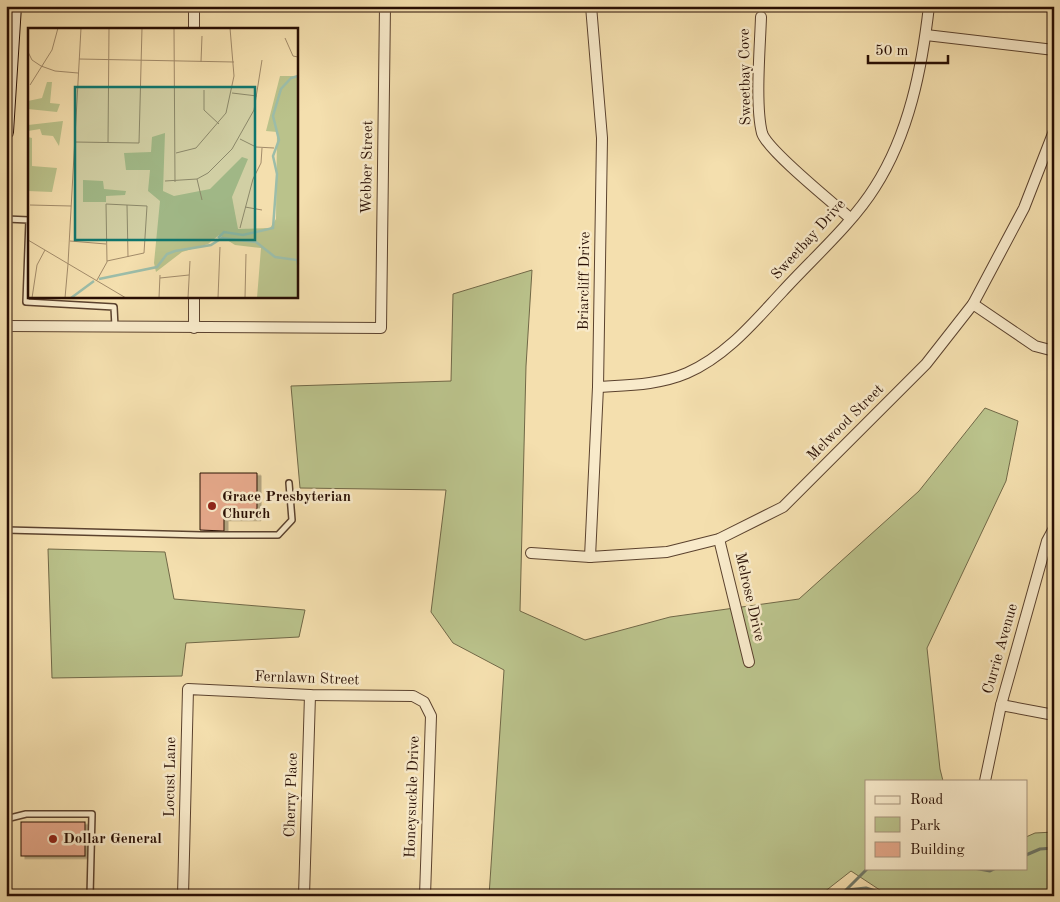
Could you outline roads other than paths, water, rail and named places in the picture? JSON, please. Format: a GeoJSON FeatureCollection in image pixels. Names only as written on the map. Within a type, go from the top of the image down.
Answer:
{"type":"FeatureCollection","features":[{"type":"Feature","properties":{"kind":"main road"},"geometry":{"type":"LineString","coordinates":[[6,132],[14,6]]}},
{"type":"Feature","properties":{"kind":"street"},"geometry":{"type":"LineString","coordinates":[[194,6],[194,28]]}},
{"type":"Feature","properties":{"kind":"street","name":"Webber Street"},"geometry":{"type":"LineString","coordinates":[[194,328],[381,328],[385,6]]}},
{"type":"Feature","properties":{"kind":"street","name":"Briarcliff Drive"},"geometry":{"type":"LineString","coordinates":[[590,557],[598,387],[602,138],[591,6]]}},
{"type":"Feature","properties":{"kind":"street","name":"Sweetbay Drive"},"geometry":{"type":"LineString","coordinates":[[598,387],[658,383],[687,373],[713,360],[744,333],[850,218],[875,187],[902,131],[917,83],[926,35],[929,6]]}},
{"type":"Feature","properties":{"kind":"street","name":"Sweetbay Cove"},"geometry":{"type":"LineString","coordinates":[[761,17],[760,108],[762,134],[774,149],[850,218]]}},
{"type":"Feature","properties":{"kind":"street"},"geometry":{"type":"LineString","coordinates":[[926,35],[1054,50]]}},
{"type":"Feature","properties":{"kind":"street","name":"Melwood Street"},"geometry":{"type":"LineString","coordinates":[[531,553],[590,557],[667,552],[719,538],[783,507],[926,364],[973,304],[1024,208],[1054,131]]}},
{"type":"Feature","properties":{"kind":"street"},"geometry":{"type":"LineString","coordinates":[[6,326],[194,328],[194,298]]}},
{"type":"Feature","properties":{"kind":"street"},"geometry":{"type":"LineString","coordinates":[[973,304],[1035,346],[1054,351]]}},
{"type":"Feature","properties":{"kind":"street","name":"Currie Avenue"},"geometry":{"type":"LineString","coordinates":[[985,780],[1001,705],[1054,528]]}},
{"type":"Feature","properties":{"kind":"street","name":"Melrose Drive"},"geometry":{"type":"LineString","coordinates":[[719,538],[749,662]]}},
{"type":"Feature","properties":{"kind":"street","name":"Fernlawn Street"},"geometry":{"type":"LineString","coordinates":[[188,689],[310,695],[413,696],[424,702]]}},
{"type":"Feature","properties":{"kind":"street","name":"Locust Lane"},"geometry":{"type":"LineString","coordinates":[[183,896],[188,689]]}},
{"type":"Feature","properties":{"kind":"street","name":"Cherry Place"},"geometry":{"type":"LineString","coordinates":[[304,896],[310,695]]}},
{"type":"Feature","properties":{"kind":"street","name":"Honeysuckle Drive"},"geometry":{"type":"LineString","coordinates":[[424,702],[431,716],[425,896]]}},
{"type":"Feature","properties":{"kind":"street"},"geometry":{"type":"LineString","coordinates":[[1001,705],[1054,715]]}},
{"type":"Feature","properties":{"kind":"lane"},"geometry":{"type":"LineString","coordinates":[[6,219],[28,220]]}},
{"type":"Feature","properties":{"kind":"lane"},"geometry":{"type":"LineString","coordinates":[[28,247],[26,302],[114,307],[115,327]]}},
{"type":"Feature","properties":{"kind":"lane"},"geometry":{"type":"LineString","coordinates":[[6,530],[278,535],[292,520],[289,483]]}},
{"type":"Feature","properties":{"kind":"lane"},"geometry":{"type":"LineString","coordinates":[[6,819],[26,814],[92,814],[90,896]]}},
{"type":"Feature","properties":{"kind":"waterway"},"geometry":{"type":"LineString","coordinates":[[1028,854],[1040,849],[1054,848]]}},
{"type":"Feature","properties":{"kind":"waterway"},"geometry":{"type":"LineString","coordinates":[[847,889],[866,870]]}},
{"type":"Feature","properties":{"kind":"waterway"},"geometry":{"type":"LineString","coordinates":[[985,870],[992,870]]}},
{"type":"Feature","properties":{"kind":"waterway"},"geometry":{"type":"LineString","coordinates":[[843,896],[846,890],[866,888],[891,896]]}},
{"type":"Feature","properties":{"kind":"place","name":"Grace Presbyterian Church"},"geometry":{"type":"Point","coordinates":[212,506]}},
{"type":"Feature","properties":{"kind":"place","name":"Dollar General"},"geometry":{"type":"Point","coordinates":[53,839]}}]}
